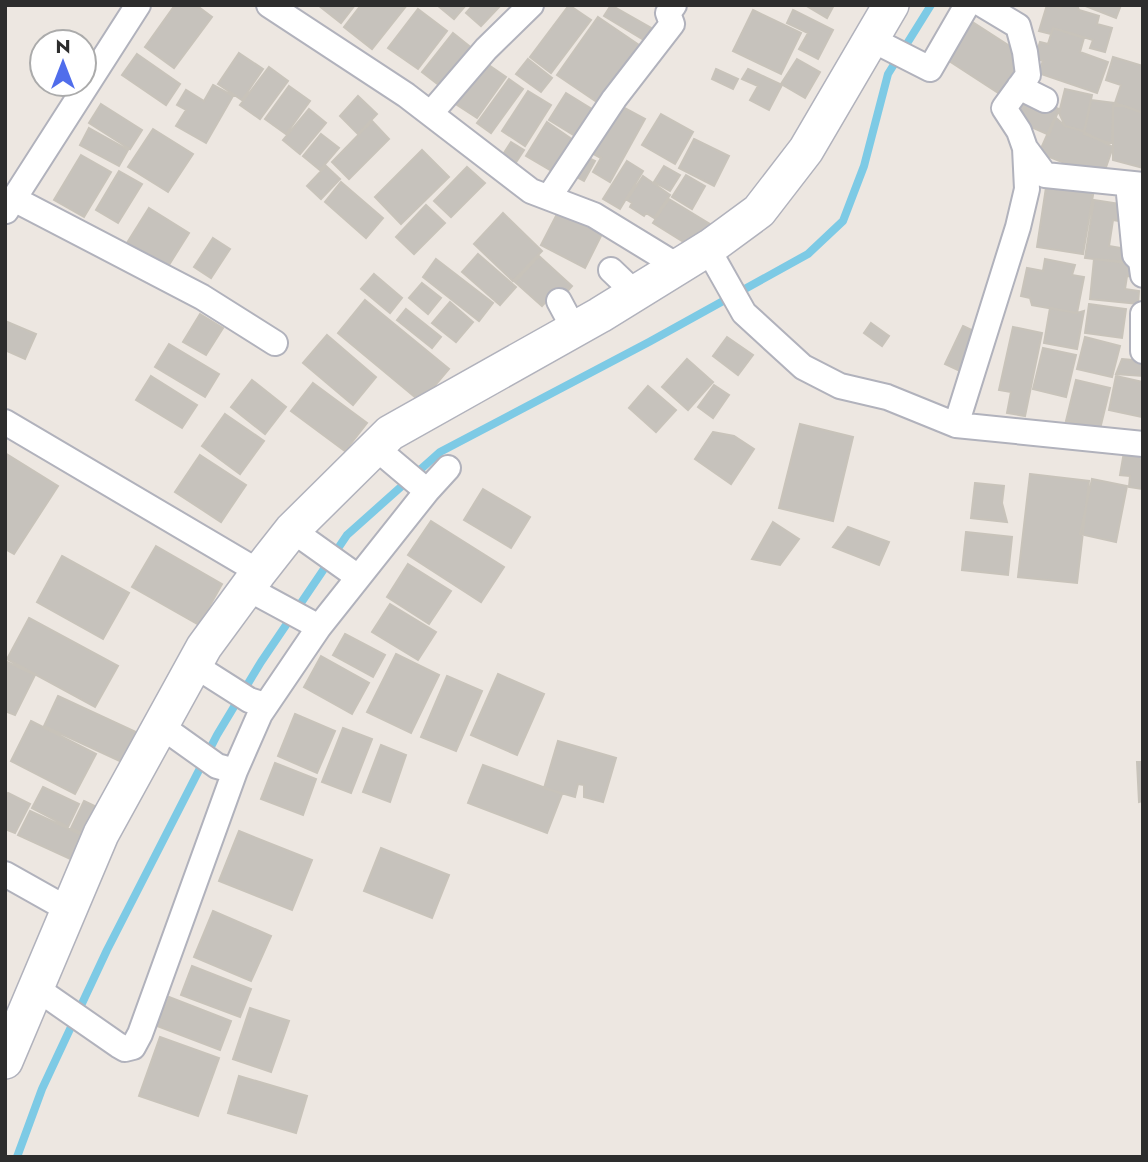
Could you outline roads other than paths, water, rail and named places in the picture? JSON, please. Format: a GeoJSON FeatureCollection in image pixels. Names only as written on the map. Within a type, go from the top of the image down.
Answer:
{"type":"FeatureCollection","features":[{"type":"Feature","properties":{"kind":"main road"},"geometry":{"type":"LineString","coordinates":[[5,1061],[47,996],[69,910],[101,834],[257,586],[300,535],[383,454],[390,433],[566,315],[623,282],[679,267],[711,252],[759,211],[806,150],[878,42],[891,5]]}},
{"type":"Feature","properties":{"kind":"street"},"geometry":{"type":"LineString","coordinates":[[138,5],[9,205],[202,297],[275,343]]}},
{"type":"Feature","properties":{"kind":"street"},"geometry":{"type":"LineString","coordinates":[[269,5],[431,113],[531,191],[594,215],[679,267]]}},
{"type":"Feature","properties":{"kind":"street"},"geometry":{"type":"LineString","coordinates":[[431,113],[486,48],[531,5]]}},
{"type":"Feature","properties":{"kind":"street"},"geometry":{"type":"LineString","coordinates":[[549,197],[614,99],[672,24],[668,13],[674,5]]}},
{"type":"Feature","properties":{"kind":"street"},"geometry":{"type":"LineString","coordinates":[[878,42],[930,69],[967,5]]}},
{"type":"Feature","properties":{"kind":"street"},"geometry":{"type":"LineString","coordinates":[[956,425],[1018,228],[1027,189],[1025,148],[1019,131],[1004,108],[1028,75],[1026,52],[1018,26],[984,6]]}},
{"type":"Feature","properties":{"kind":"street"},"geometry":{"type":"LineString","coordinates":[[1019,87],[1045,100]]}},
{"type":"Feature","properties":{"kind":"street"},"geometry":{"type":"LineString","coordinates":[[1025,148],[1045,175],[1135,184],[1135,255],[1141,261],[1143,275]]}},
{"type":"Feature","properties":{"kind":"street"},"geometry":{"type":"LineString","coordinates":[[711,252],[744,313],[803,367],[840,386],[887,397],[956,425],[1143,444]]}},
{"type":"Feature","properties":{"kind":"street"},"geometry":{"type":"LineString","coordinates":[[1143,314],[1143,351]]}},
{"type":"Feature","properties":{"kind":"street"},"geometry":{"type":"LineString","coordinates":[[5,422],[313,624]]}},
{"type":"Feature","properties":{"kind":"street"},"geometry":{"type":"LineString","coordinates":[[383,454],[423,488]]}},
{"type":"Feature","properties":{"kind":"street"},"geometry":{"type":"LineString","coordinates":[[47,996],[125,1049],[133,1047],[140,1034],[226,769],[257,703],[350,570],[423,488],[448,468]]}},
{"type":"Feature","properties":{"kind":"street"},"geometry":{"type":"LineString","coordinates":[[300,535],[350,570]]}},
{"type":"Feature","properties":{"kind":"street"},"geometry":{"type":"LineString","coordinates":[[204,671],[257,703]]}},
{"type":"Feature","properties":{"kind":"street"},"geometry":{"type":"LineString","coordinates":[[168,730],[226,769]]}},
{"type":"Feature","properties":{"kind":"street"},"geometry":{"type":"LineString","coordinates":[[5,874],[69,910]]}},
{"type":"Feature","properties":{"kind":"waterway"},"geometry":{"type":"LineString","coordinates":[[17,1157],[42,1089],[107,950],[217,735],[261,662],[347,535],[440,452],[649,342],[808,254],[843,221],[864,166],[888,74],[931,5]]}}]}
